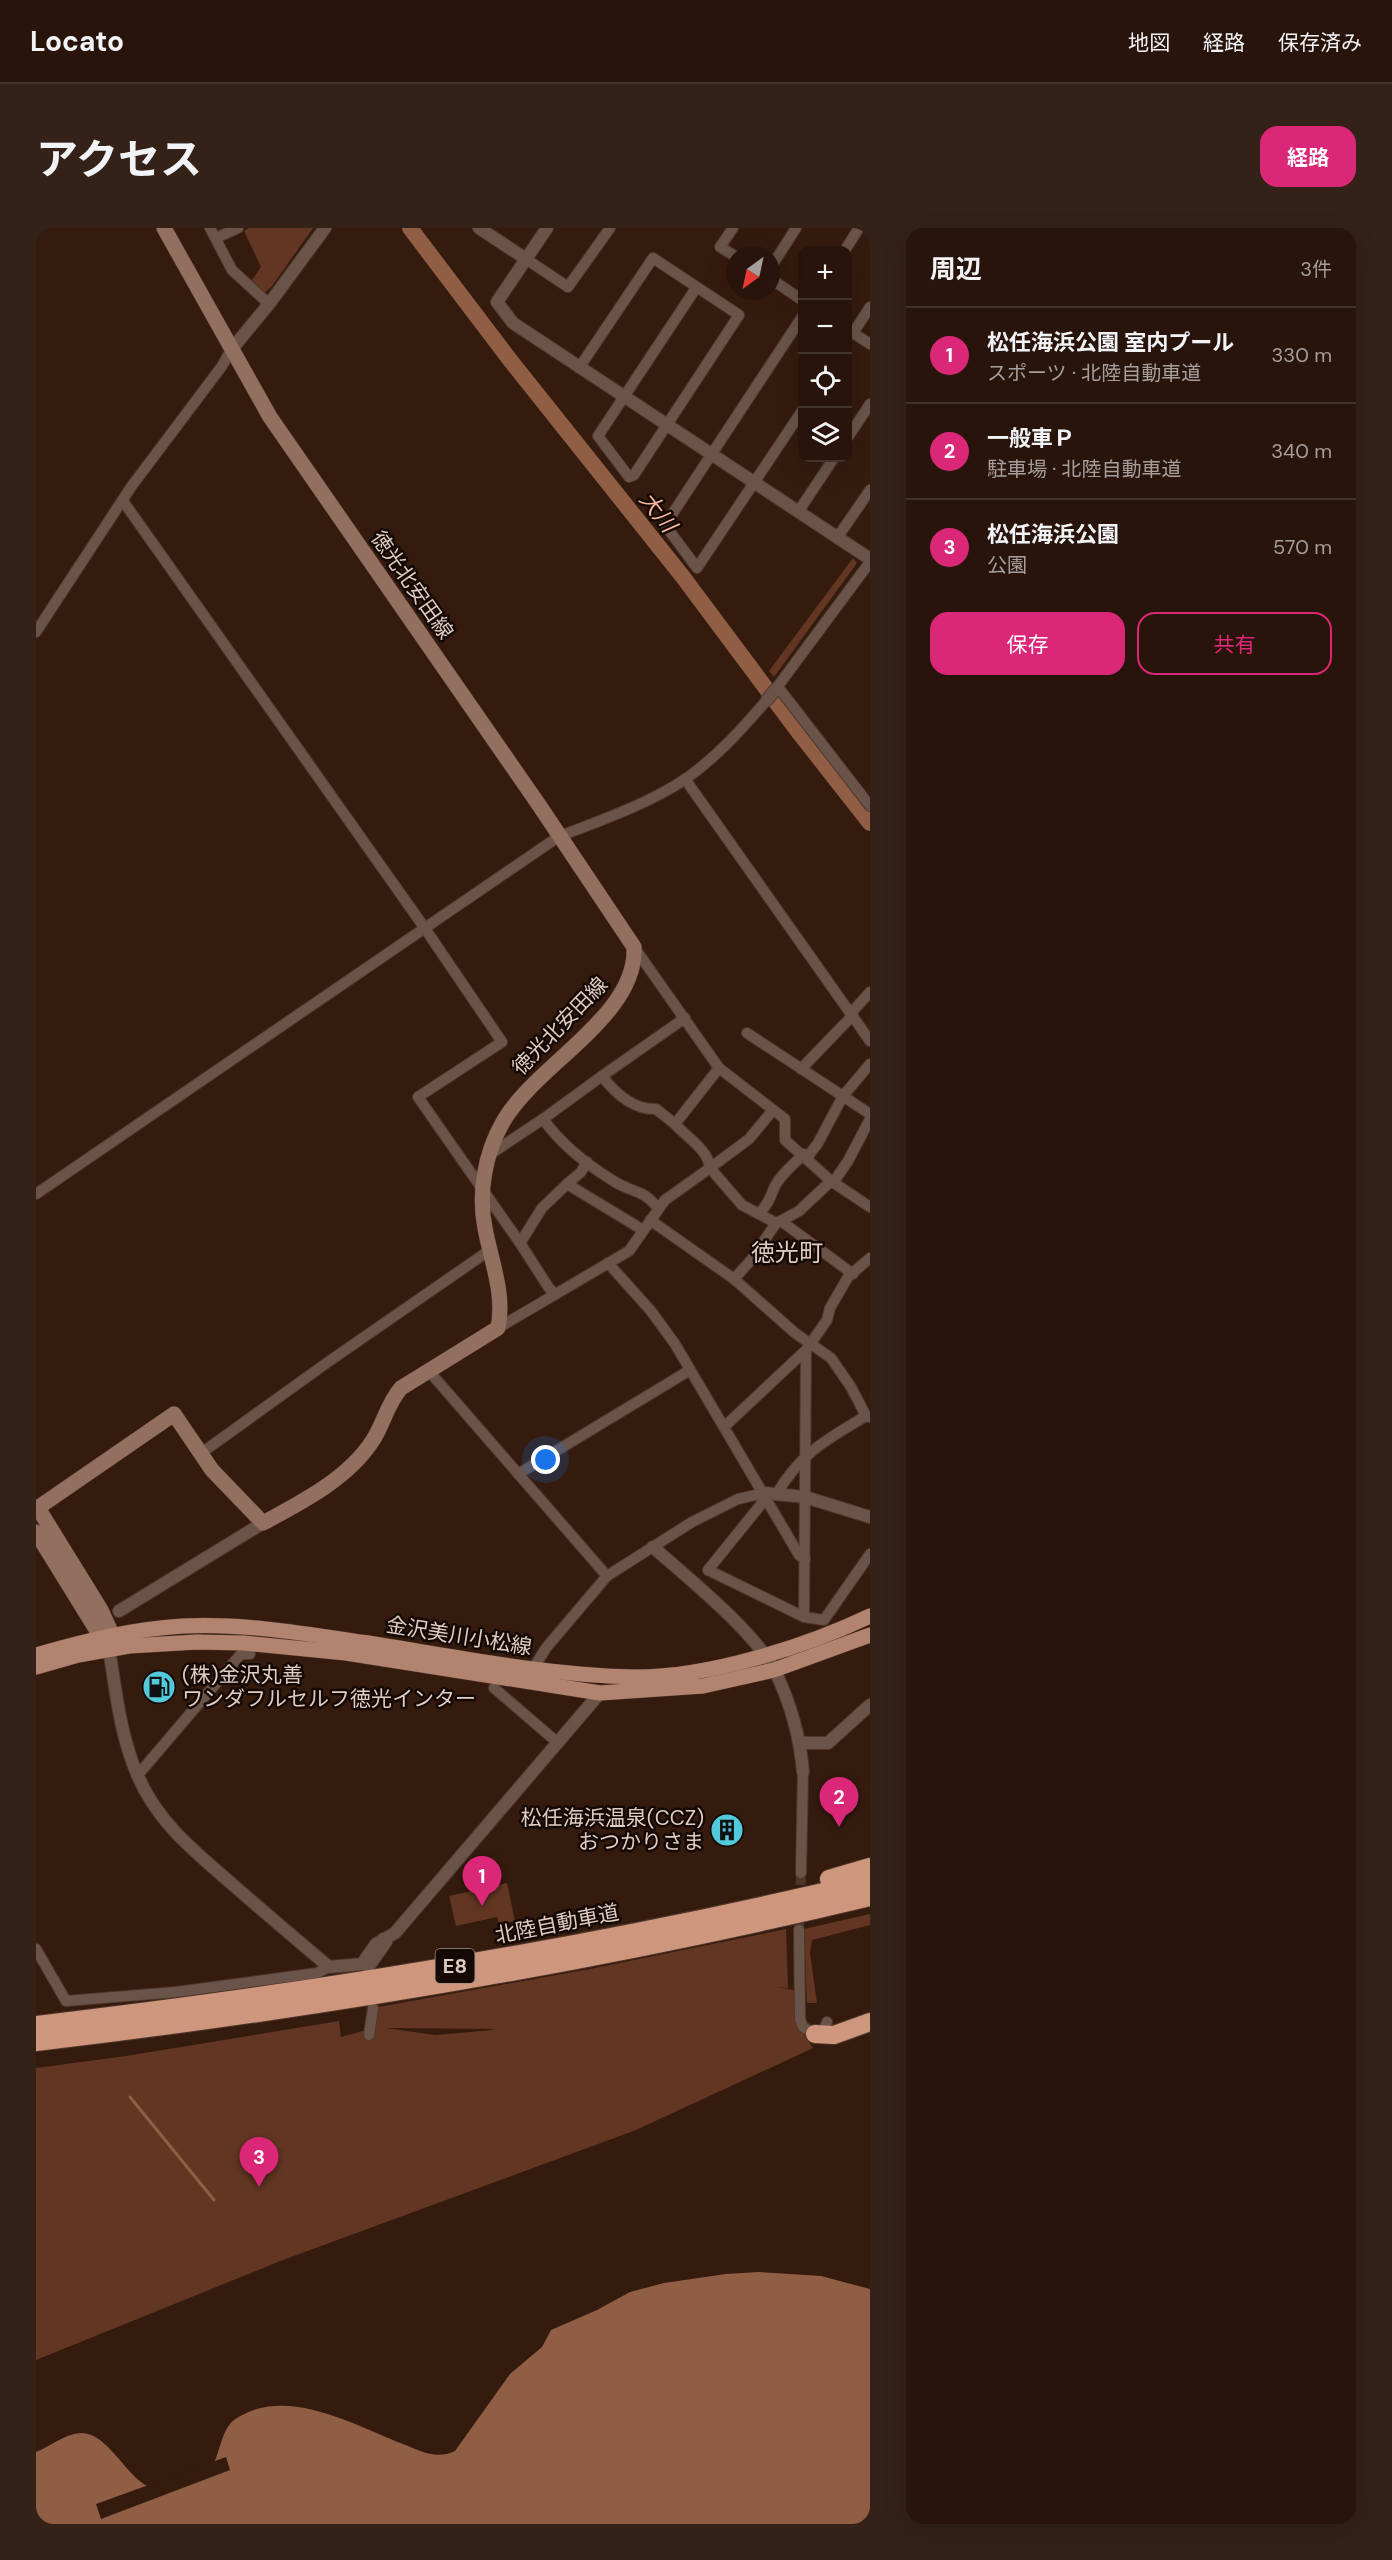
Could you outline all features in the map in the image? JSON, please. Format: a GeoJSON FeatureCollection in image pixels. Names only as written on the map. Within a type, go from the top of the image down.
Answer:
{"type":"FeatureCollection","features":[{"type":"Feature","properties":{"kind":"highway"},"geometry":{"type":"LineString","coordinates":[[653,1937],[870,1866]]}},
{"type":"Feature","properties":{"kind":"highway","name":"北陸自動車道"},"geometry":{"type":"LineString","coordinates":[[36,2025],[187,2008],[653,1937],[870,1881]]}},
{"type":"Feature","properties":{"kind":"highway","name":"北陸自動車道"},"geometry":{"type":"LineString","coordinates":[[36,2042],[188,2024],[358,1999],[653,1937],[870,1897]]}},
{"type":"Feature","properties":{"kind":"highway"},"geometry":{"type":"LineString","coordinates":[[653,1937],[681,1942],[870,1906]]}},
{"type":"Feature","properties":{"kind":"highway"},"geometry":{"type":"LineString","coordinates":[[821,2028],[834,2035],[870,2024]]}},
{"type":"Feature","properties":{"kind":"main road","name":"徳光北安田線"},"geometry":{"type":"LineString","coordinates":[[164,228],[270,417],[539,805],[558,837],[634,947],[635,963],[621,996],[511,1110],[497,1132],[489,1155],[482,1191],[484,1226],[500,1301],[498,1328]]}},
{"type":"Feature","properties":{"kind":"main road"},"geometry":{"type":"LineString","coordinates":[[107,1640],[101,1610],[37,1507],[174,1414],[212,1470],[263,1522],[327,1485],[361,1458],[375,1438],[391,1399],[401,1388],[498,1328]]}},
{"type":"Feature","properties":{"kind":"main road"},"geometry":{"type":"LineString","coordinates":[[36,1532],[107,1640]]}},
{"type":"Feature","properties":{"kind":"main road","name":"金沢美川小松線"},"geometry":{"type":"LineString","coordinates":[[36,1655],[184,1626],[294,1632],[533,1669],[636,1677],[685,1672],[765,1656],[870,1616]]}},
{"type":"Feature","properties":{"kind":"main road","name":"金沢美川小松線"},"geometry":{"type":"LineString","coordinates":[[36,1668],[107,1640],[266,1644],[346,1653],[600,1693],[703,1686],[774,1670],[870,1635]]}},
{"type":"Feature","properties":{"kind":"street"},"geometry":{"type":"LineString","coordinates":[[210,228],[232,270],[269,303]]}},
{"type":"Feature","properties":{"kind":"street"},"geometry":{"type":"LineString","coordinates":[[216,238],[238,228]]}},
{"type":"Feature","properties":{"kind":"street"},"geometry":{"type":"LineString","coordinates":[[36,632],[130,487],[325,228]]}},
{"type":"Feature","properties":{"kind":"street"},"geometry":{"type":"LineString","coordinates":[[479,228],[568,287],[610,228]]}},
{"type":"Feature","properties":{"kind":"street"},"geometry":{"type":"LineString","coordinates":[[36,1194],[558,837],[646,801],[685,779],[740,732],[773,692],[870,561],[513,323],[497,302],[546,228]]}},
{"type":"Feature","properties":{"kind":"street"},"geometry":{"type":"LineString","coordinates":[[726,251],[720,247],[733,228]]}},
{"type":"Feature","properties":{"kind":"street"},"geometry":{"type":"LineString","coordinates":[[780,253],[796,228]]}},
{"type":"Feature","properties":{"kind":"street"},"geometry":{"type":"LineString","coordinates":[[847,246],[859,228]]}},
{"type":"Feature","properties":{"kind":"street"},"geometry":{"type":"LineString","coordinates":[[579,368],[653,258],[739,315],[668,427],[634,475],[629,477],[598,436],[696,288]]}},
{"type":"Feature","properties":{"kind":"street"},"geometry":{"type":"LineString","coordinates":[[780,285],[798,297]]}},
{"type":"Feature","properties":{"kind":"street"},"geometry":{"type":"LineString","coordinates":[[870,307],[853,333],[870,344]]}},
{"type":"Feature","properties":{"kind":"street"},"geometry":{"type":"LineString","coordinates":[[798,323],[665,525],[697,568],[798,417]]}},
{"type":"Feature","properties":{"kind":"street"},"geometry":{"type":"LineString","coordinates":[[852,431],[870,404]]}},
{"type":"Feature","properties":{"kind":"street"},"geometry":{"type":"LineString","coordinates":[[798,512],[831,462]]}},
{"type":"Feature","properties":{"kind":"street"},"geometry":{"type":"LineString","coordinates":[[837,538],[870,490]]}},
{"type":"Feature","properties":{"kind":"street"},"geometry":{"type":"LineString","coordinates":[[123,501],[424,927],[502,1042],[418,1097],[555,1294]]}},
{"type":"Feature","properties":{"kind":"street"},"geometry":{"type":"LineString","coordinates":[[773,692],[870,806]]}},
{"type":"Feature","properties":{"kind":"street"},"geometry":{"type":"LineString","coordinates":[[685,779],[870,1041]]}},
{"type":"Feature","properties":{"kind":"street"},"geometry":{"type":"LineString","coordinates":[[634,947],[719,1068],[785,1119],[785,1140],[832,1182],[870,1207]]}},
{"type":"Feature","properties":{"kind":"street"},"geometry":{"type":"LineString","coordinates":[[801,1069],[870,992]]}},
{"type":"Feature","properties":{"kind":"street"},"geometry":{"type":"LineString","coordinates":[[489,1155],[685,1018]]}},
{"type":"Feature","properties":{"kind":"street"},"geometry":{"type":"LineString","coordinates":[[747,1033],[870,1114]]}},
{"type":"Feature","properties":{"kind":"street"},"geometry":{"type":"LineString","coordinates":[[759,1214],[772,1197],[774,1189],[783,1176],[818,1143],[843,1096],[870,1064]]}},
{"type":"Feature","properties":{"kind":"street"},"geometry":{"type":"LineString","coordinates":[[675,1124],[719,1068]]}},
{"type":"Feature","properties":{"kind":"street"},"geometry":{"type":"LineString","coordinates":[[602,1076],[612,1090],[642,1110],[656,1109],[675,1124],[686,1137],[697,1144],[710,1162],[710,1168],[742,1205],[779,1222],[853,1274]]}},
{"type":"Feature","properties":{"kind":"street"},"geometry":{"type":"LineString","coordinates":[[498,1328],[629,1251],[658,1208],[674,1192],[748,1139],[773,1110]]}},
{"type":"Feature","properties":{"kind":"street"},"geometry":{"type":"LineString","coordinates":[[543,1119],[557,1139],[613,1181],[630,1190],[638,1190],[658,1208]]}},
{"type":"Feature","properties":{"kind":"street"},"geometry":{"type":"LineString","coordinates":[[734,1279],[779,1222],[799,1210],[832,1182],[849,1161],[870,1119]]}},
{"type":"Feature","properties":{"kind":"street"},"geometry":{"type":"LineString","coordinates":[[520,1243],[542,1208],[581,1172],[588,1162]]}},
{"type":"Feature","properties":{"kind":"street"},"geometry":{"type":"LineString","coordinates":[[567,1184],[643,1230]]}},
{"type":"Feature","properties":{"kind":"street"},"geometry":{"type":"LineString","coordinates":[[650,1220],[734,1279],[808,1348],[831,1358],[868,1416],[806,1455],[770,1494],[696,1585]]}},
{"type":"Feature","properties":{"kind":"street"},"geometry":{"type":"LineString","coordinates":[[200,1454],[490,1250]]}},
{"type":"Feature","properties":{"kind":"street"},"geometry":{"type":"LineString","coordinates":[[724,1427],[808,1348],[827,1320],[830,1308],[853,1274],[870,1258]]}},
{"type":"Feature","properties":{"kind":"street"},"geometry":{"type":"LineString","coordinates":[[608,1263],[651,1311],[724,1427],[770,1494],[799,1555],[805,1559]]}},
{"type":"Feature","properties":{"kind":"street"},"geometry":{"type":"LineString","coordinates":[[804,1617],[808,1348]]}},
{"type":"Feature","properties":{"kind":"street"},"geometry":{"type":"LineString","coordinates":[[428,1370],[607,1576]]}},
{"type":"Feature","properties":{"kind":"street"},"geometry":{"type":"LineString","coordinates":[[518,1474],[690,1370]]}},
{"type":"Feature","properties":{"kind":"street"},"geometry":{"type":"LineString","coordinates":[[533,1669],[546,1648],[607,1576],[692,1522],[738,1499],[770,1494],[805,1497],[870,1517]]}},
{"type":"Feature","properties":{"kind":"street"},"geometry":{"type":"LineString","coordinates":[[119,1611],[263,1522]]}},
{"type":"Feature","properties":{"kind":"street"},"geometry":{"type":"LineString","coordinates":[[653,1547],[744,1632],[774,1670],[800,1743],[803,1772],[801,1873]]}},
{"type":"Feature","properties":{"kind":"street"},"geometry":{"type":"LineString","coordinates":[[708,1570],[804,1617],[824,1620],[870,1554]]}},
{"type":"Feature","properties":{"kind":"street"},"geometry":{"type":"LineString","coordinates":[[107,1640],[121,1724],[137,1776],[155,1808],[186,1845],[329,1967]]}},
{"type":"Feature","properties":{"kind":"street"},"geometry":{"type":"LineString","coordinates":[[137,1776],[241,1654],[250,1654]]}},
{"type":"Feature","properties":{"kind":"street"},"geometry":{"type":"LineString","coordinates":[[494,1688],[558,1743]]}},
{"type":"Feature","properties":{"kind":"street"},"geometry":{"type":"LineString","coordinates":[[36,1949],[66,2001],[176,1992],[317,1973],[329,1967],[362,1964],[383,1938],[395,1933],[600,1693]]}},
{"type":"Feature","properties":{"kind":"street"},"geometry":{"type":"LineString","coordinates":[[800,1743],[828,1743],[870,1705]]}},
{"type":"Feature","properties":{"kind":"street"},"geometry":{"type":"LineString","coordinates":[[799,1930],[800,2019],[803,2027],[821,2028]]}},
{"type":"Feature","properties":{"kind":"street"},"geometry":{"type":"LineString","coordinates":[[368,1969],[387,1942],[383,1938]]}},
{"type":"Feature","properties":{"kind":"street"},"geometry":{"type":"LineString","coordinates":[[369,2035],[373,2008]]}},
{"type":"Feature","properties":{"kind":"shaded area"},"geometry":{"type":"Polygon","coordinates":[[[249,228],[313,228],[272,286],[263,294],[250,283],[261,267],[244,231],[249,228]]]}},
{"type":"Feature","properties":{"kind":"shaded area"},"geometry":{"type":"Polygon","coordinates":[[[853,558],[857,563],[774,677],[769,671],[853,558]]]}},
{"type":"Feature","properties":{"kind":"shaded area"},"geometry":{"type":"Polygon","coordinates":[[[507,1883],[515,1921],[499,1924],[497,1917],[456,1926],[449,1896],[507,1883]]]}},
{"type":"Feature","properties":{"kind":"shaded area"},"geometry":{"type":"Polygon","coordinates":[[[870,1914],[870,1925],[812,1940],[810,1953],[817,2003],[807,2003],[804,1929],[870,1914]]]}},
{"type":"Feature","properties":{"kind":"shaded area"},"geometry":{"type":"Polygon","coordinates":[[[786,1929],[788,1988],[775,1987],[794,1990],[798,2021],[813,2048],[636,2130],[283,2260],[36,2360],[36,2068],[126,2056],[339,2021],[341,2037],[374,2028],[378,2007],[590,1969],[786,1929]],[[385,2028],[436,2035],[492,2029],[385,2028]]]}},
{"type":"Feature","properties":{"kind":"shaded area"},"geometry":{"type":"Polygon","coordinates":[[[759,2272],[821,2276],[870,2289],[870,2524],[36,2524],[36,2452],[68,2436],[80,2433],[99,2439],[140,2481],[149,2487],[213,2465],[224,2435],[234,2420],[254,2410],[275,2406],[319,2411],[422,2452],[435,2455],[448,2454],[455,2451],[510,2374],[542,2347],[551,2330],[597,2310],[630,2292],[664,2283],[726,2274],[759,2272]]]}},
{"type":"Feature","properties":{"kind":"pier"},"geometry":{"type":"Polygon","coordinates":[[[226,2457],[230,2470],[101,2519],[96,2504],[226,2457]]]}},
{"type":"Feature","properties":{"kind":"waterway","name":"大川"},"geometry":{"type":"LineString","coordinates":[[410,228],[510,360],[683,577],[797,730],[870,823]]}},
{"type":"Feature","properties":{"kind":"waterway"},"geometry":{"type":"LineString","coordinates":[[130,2097],[214,2200]]}},
{"type":"Feature","properties":{"kind":"tunnel"},"geometry":{"type":"LineString","coordinates":[[799,1930],[801,1873]]}},
{"type":"Feature","properties":{"kind":"place","name":"(株)金沢丸善 ワンダフルセルフ徳光インター"},"geometry":{"type":"Point","coordinates":[159,1687]}},
{"type":"Feature","properties":{"kind":"place","name":"一般車Ｐ"},"geometry":{"type":"Point","coordinates":[839,1827]}},
{"type":"Feature","properties":{"kind":"place","name":"松任海浜温泉(CCZ) おつかりさま"},"geometry":{"type":"Point","coordinates":[727,1830]}},
{"type":"Feature","properties":{"kind":"place","name":"松任海浜公園 室内プール"},"geometry":{"type":"Point","coordinates":[482,1906]}},
{"type":"Feature","properties":{"kind":"place","name":"松任海浜公園"},"geometry":{"type":"Point","coordinates":[259,2187]}},
{"type":"Feature","properties":{"kind":"district","name":"徳光町"},"geometry":{"type":"Point","coordinates":[787,1252]}}]}
